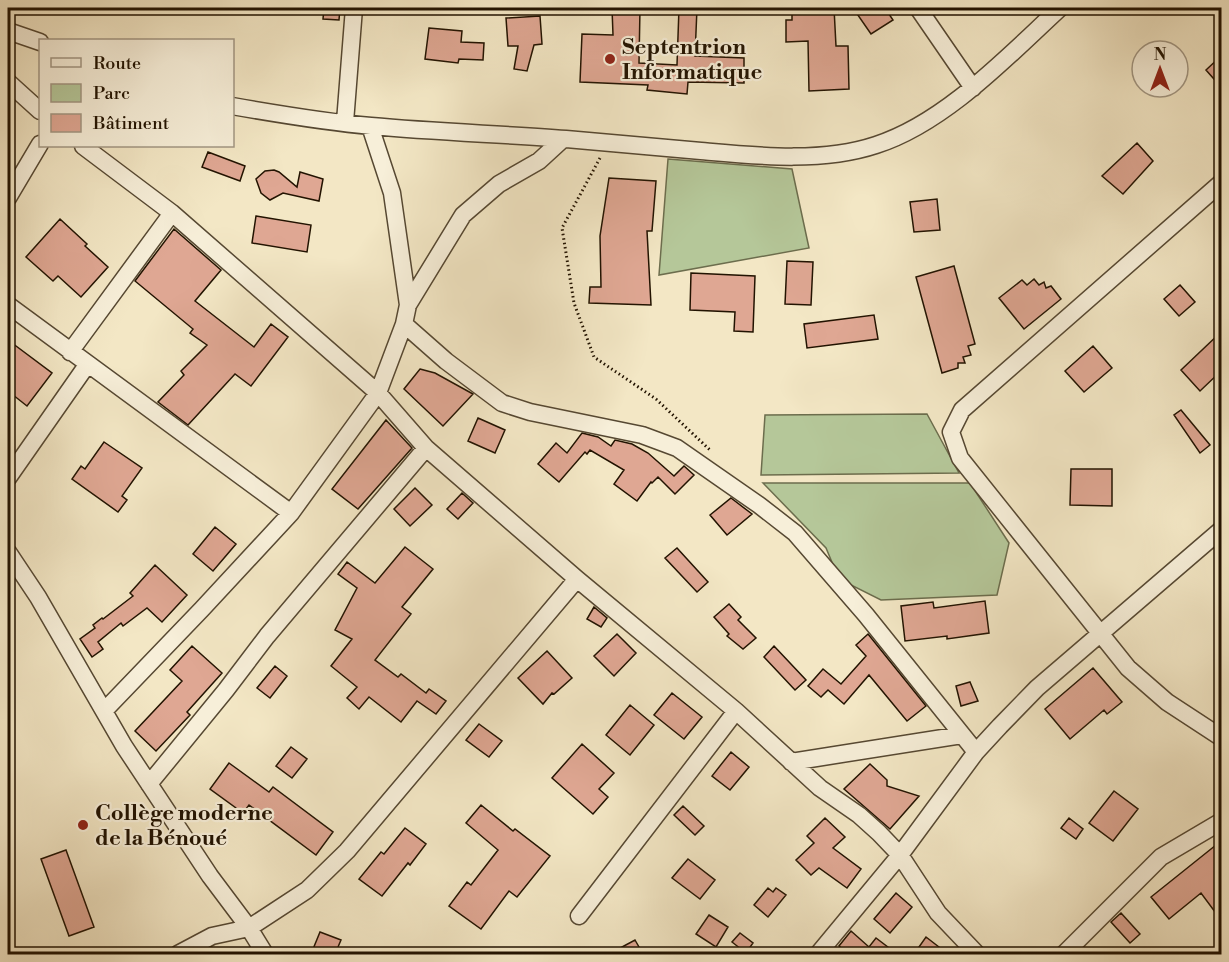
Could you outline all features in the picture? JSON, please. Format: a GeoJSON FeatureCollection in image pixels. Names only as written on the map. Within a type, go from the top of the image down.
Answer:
{"type":"FeatureCollection","features":[{"type":"Feature","properties":{"kind":"street"},"geometry":{"type":"LineString","coordinates":[[345,122],[354,8]]}},
{"type":"Feature","properties":{"kind":"street"},"geometry":{"type":"LineString","coordinates":[[918,8],[973,88]]}},
{"type":"Feature","properties":{"kind":"street"},"geometry":{"type":"LineString","coordinates":[[234,106],[370,126],[563,139],[769,157],[838,153],[876,145],[900,135],[973,88],[1060,8]]}},
{"type":"Feature","properties":{"kind":"street"},"geometry":{"type":"LineString","coordinates":[[8,31],[39,42]]}},
{"type":"Feature","properties":{"kind":"street"},"geometry":{"type":"LineString","coordinates":[[8,82],[39,110]]}},
{"type":"Feature","properties":{"kind":"street"},"geometry":{"type":"LineString","coordinates":[[370,126],[392,194],[408,305]]}},
{"type":"Feature","properties":{"kind":"street"},"geometry":{"type":"LineString","coordinates":[[104,711],[291,513],[378,393],[404,324],[408,305],[463,215],[499,184],[539,161],[563,139]]}},
{"type":"Feature","properties":{"kind":"street"},"geometry":{"type":"LineString","coordinates":[[8,198],[39,146]]}},
{"type":"Feature","properties":{"kind":"street"},"geometry":{"type":"LineString","coordinates":[[84,147],[172,213],[378,393],[426,448],[577,579],[736,711],[820,788],[859,815],[900,855],[938,913],[977,954]]}},
{"type":"Feature","properties":{"kind":"street"},"geometry":{"type":"LineString","coordinates":[[1221,183],[962,410],[951,432],[960,458],[1100,636],[1128,668],[1167,702],[1221,738]]}},
{"type":"Feature","properties":{"kind":"street"},"geometry":{"type":"LineString","coordinates":[[70,352],[172,213]]}},
{"type":"Feature","properties":{"kind":"street"},"geometry":{"type":"LineString","coordinates":[[8,305],[291,513]]}},
{"type":"Feature","properties":{"kind":"street"},"geometry":{"type":"LineString","coordinates":[[404,324],[446,361],[502,403],[530,412],[642,435],[677,448],[759,505],[795,533],[866,615],[976,752]]}},
{"type":"Feature","properties":{"kind":"street"},"geometry":{"type":"LineString","coordinates":[[8,478],[87,364]]}},
{"type":"Feature","properties":{"kind":"street"},"geometry":{"type":"LineString","coordinates":[[149,784],[288,611],[426,448]]}},
{"type":"Feature","properties":{"kind":"street"},"geometry":{"type":"LineString","coordinates":[[818,954],[900,855],[976,752],[1000,726],[1038,688],[1221,529]]}},
{"type":"Feature","properties":{"kind":"street"},"geometry":{"type":"LineString","coordinates":[[8,552],[38,597],[149,784],[265,954]]}},
{"type":"Feature","properties":{"kind":"street"},"geometry":{"type":"LineString","coordinates":[[178,954],[212,936],[249,928],[307,890],[347,851],[577,579]]}},
{"type":"Feature","properties":{"kind":"street"},"geometry":{"type":"LineString","coordinates":[[579,916],[736,711]]}},
{"type":"Feature","properties":{"kind":"street"},"geometry":{"type":"LineString","coordinates":[[791,762],[962,735]]}},
{"type":"Feature","properties":{"kind":"street"},"geometry":{"type":"LineString","coordinates":[[1064,954],[1161,857],[1221,821]]}},
{"type":"Feature","properties":{"kind":"path"},"geometry":{"type":"LineString","coordinates":[[608,143],[562,228],[574,303],[594,357],[656,399],[712,453]]}},
{"type":"Feature","properties":{"kind":"green space"},"geometry":{"type":"Polygon","coordinates":[[[668,159],[792,169],[809,248],[659,275],[668,159]]]}},
{"type":"Feature","properties":{"kind":"green space"},"geometry":{"type":"Polygon","coordinates":[[[927,414],[959,473],[761,475],[765,415],[927,414]]]}},
{"type":"Feature","properties":{"kind":"green space"},"geometry":{"type":"Polygon","coordinates":[[[763,483],[970,483],[1009,543],[997,595],[881,600],[839,579],[826,548],[763,483]]]}},
{"type":"Feature","properties":{"kind":"building"},"geometry":{"type":"Polygon","coordinates":[[[324,8],[340,8],[339,20],[323,19],[324,8]]]}},
{"type":"Feature","properties":{"kind":"building"},"geometry":{"type":"Polygon","coordinates":[[[612,8],[640,8],[639,63],[677,65],[679,8],[697,8],[695,56],[744,58],[744,83],[688,82],[687,94],[647,90],[648,85],[580,82],[582,34],[613,35],[612,8]]]}},
{"type":"Feature","properties":{"kind":"building"},"geometry":{"type":"Polygon","coordinates":[[[792,8],[834,8],[836,46],[848,46],[849,89],[809,91],[808,41],[786,42],[786,20],[792,20],[792,8]]]}},
{"type":"Feature","properties":{"kind":"building"},"geometry":{"type":"Polygon","coordinates":[[[853,8],[885,8],[893,20],[871,34],[853,8]]]}},
{"type":"Feature","properties":{"kind":"building"},"geometry":{"type":"Polygon","coordinates":[[[540,16],[542,44],[534,45],[527,71],[514,69],[518,46],[508,46],[506,18],[540,16]]]}},
{"type":"Feature","properties":{"kind":"building"},"geometry":{"type":"Polygon","coordinates":[[[429,28],[462,31],[461,42],[484,43],[483,60],[459,59],[458,63],[425,59],[429,28]]]}},
{"type":"Feature","properties":{"kind":"building"},"geometry":{"type":"Polygon","coordinates":[[[1221,56],[1221,87],[1206,70],[1221,56]]]}},
{"type":"Feature","properties":{"kind":"building"},"geometry":{"type":"Polygon","coordinates":[[[1137,143],[1153,161],[1123,194],[1102,176],[1137,143]]]}},
{"type":"Feature","properties":{"kind":"building"},"geometry":{"type":"Polygon","coordinates":[[[208,152],[245,166],[240,181],[202,167],[208,152]]]}},
{"type":"Feature","properties":{"kind":"building"},"geometry":{"type":"Polygon","coordinates":[[[274,170],[297,187],[300,172],[323,179],[319,201],[283,193],[270,200],[261,193],[256,179],[265,171],[274,170]]]}},
{"type":"Feature","properties":{"kind":"building"},"geometry":{"type":"Polygon","coordinates":[[[609,178],[656,181],[652,231],[647,231],[651,305],[589,303],[590,287],[601,287],[600,236],[609,178]]]}},
{"type":"Feature","properties":{"kind":"building"},"geometry":{"type":"Polygon","coordinates":[[[937,199],[940,230],[914,232],[910,202],[937,199]]]}},
{"type":"Feature","properties":{"kind":"building"},"geometry":{"type":"Polygon","coordinates":[[[256,216],[311,225],[307,252],[252,243],[256,216]]]}},
{"type":"Feature","properties":{"kind":"building"},"geometry":{"type":"Polygon","coordinates":[[[60,219],[108,267],[81,297],[58,276],[53,281],[26,257],[60,219]]]}},
{"type":"Feature","properties":{"kind":"building"},"geometry":{"type":"Polygon","coordinates":[[[174,229],[221,270],[195,301],[254,347],[271,324],[288,337],[251,386],[235,374],[188,425],[158,402],[184,375],[181,371],[207,345],[190,333],[193,329],[135,281],[174,229]]]}},
{"type":"Feature","properties":{"kind":"building"},"geometry":{"type":"Polygon","coordinates":[[[787,261],[813,262],[811,305],[785,304],[787,261]]]}},
{"type":"Feature","properties":{"kind":"building"},"geometry":{"type":"Polygon","coordinates":[[[954,266],[975,344],[968,346],[971,355],[963,357],[965,363],[958,363],[958,368],[942,373],[916,277],[954,266]]]}},
{"type":"Feature","properties":{"kind":"building"},"geometry":{"type":"Polygon","coordinates":[[[691,273],[755,276],[753,332],[734,331],[735,312],[690,310],[691,273]]]}},
{"type":"Feature","properties":{"kind":"building"},"geometry":{"type":"Polygon","coordinates":[[[1034,279],[1039,285],[1044,282],[1046,288],[1051,286],[1061,299],[1024,329],[999,298],[1022,280],[1027,285],[1034,279]]]}},
{"type":"Feature","properties":{"kind":"building"},"geometry":{"type":"Polygon","coordinates":[[[1180,285],[1195,302],[1179,316],[1164,299],[1180,285]]]}},
{"type":"Feature","properties":{"kind":"building"},"geometry":{"type":"Polygon","coordinates":[[[874,315],[878,339],[807,348],[804,324],[874,315]]]}},
{"type":"Feature","properties":{"kind":"building"},"geometry":{"type":"Polygon","coordinates":[[[1221,332],[1221,371],[1200,391],[1181,370],[1221,332]]]}},
{"type":"Feature","properties":{"kind":"building"},"geometry":{"type":"Polygon","coordinates":[[[8,340],[52,373],[27,406],[8,391],[8,340]]]}},
{"type":"Feature","properties":{"kind":"building"},"geometry":{"type":"Polygon","coordinates":[[[1093,346],[1112,368],[1084,392],[1065,371],[1093,346]]]}},
{"type":"Feature","properties":{"kind":"building"},"geometry":{"type":"Polygon","coordinates":[[[420,369],[435,373],[473,394],[443,426],[404,389],[420,369]]]}},
{"type":"Feature","properties":{"kind":"building"},"geometry":{"type":"Polygon","coordinates":[[[1181,410],[1210,445],[1200,453],[1174,415],[1181,410]]]}},
{"type":"Feature","properties":{"kind":"building"},"geometry":{"type":"Polygon","coordinates":[[[478,418],[505,430],[495,453],[468,441],[478,418]]]}},
{"type":"Feature","properties":{"kind":"building"},"geometry":{"type":"Polygon","coordinates":[[[386,420],[412,448],[358,509],[332,489],[386,420]]]}},
{"type":"Feature","properties":{"kind":"building"},"geometry":{"type":"Polygon","coordinates":[[[582,433],[598,437],[611,446],[615,440],[632,444],[648,453],[674,476],[684,466],[694,475],[675,494],[658,477],[651,482],[637,501],[614,484],[624,470],[590,450],[587,454],[585,452],[559,482],[538,464],[556,443],[567,453],[582,433]]]}},
{"type":"Feature","properties":{"kind":"building"},"geometry":{"type":"Polygon","coordinates":[[[104,442],[142,468],[122,496],[127,500],[118,512],[72,479],[81,466],[85,469],[104,442]]]}},
{"type":"Feature","properties":{"kind":"building"},"geometry":{"type":"Polygon","coordinates":[[[1071,469],[1112,469],[1112,506],[1070,505],[1071,469]]]}},
{"type":"Feature","properties":{"kind":"building"},"geometry":{"type":"Polygon","coordinates":[[[415,488],[432,505],[410,526],[394,509],[415,488]]]}},
{"type":"Feature","properties":{"kind":"building"},"geometry":{"type":"Polygon","coordinates":[[[462,493],[473,503],[458,519],[447,509],[462,493]]]}},
{"type":"Feature","properties":{"kind":"building"},"geometry":{"type":"Polygon","coordinates":[[[731,498],[752,514],[727,535],[710,515],[731,498]]]}},
{"type":"Feature","properties":{"kind":"building"},"geometry":{"type":"Polygon","coordinates":[[[215,527],[236,544],[213,571],[193,554],[215,527]]]}},
{"type":"Feature","properties":{"kind":"building"},"geometry":{"type":"Polygon","coordinates":[[[405,547],[433,569],[402,607],[411,614],[375,660],[398,677],[401,674],[426,693],[429,689],[446,701],[436,714],[417,701],[401,722],[369,697],[359,709],[347,698],[357,687],[331,666],[352,639],[335,630],[357,588],[338,574],[347,562],[375,583],[405,547]]]}},
{"type":"Feature","properties":{"kind":"building"},"geometry":{"type":"Polygon","coordinates":[[[677,548],[708,582],[697,592],[665,558],[677,548]]]}},
{"type":"Feature","properties":{"kind":"building"},"geometry":{"type":"Polygon","coordinates":[[[155,565],[187,595],[162,622],[147,608],[123,626],[121,623],[98,642],[103,649],[92,657],[80,639],[95,628],[93,625],[133,596],[130,593],[155,565]]]}},
{"type":"Feature","properties":{"kind":"building"},"geometry":{"type":"Polygon","coordinates":[[[985,601],[989,633],[947,639],[947,636],[905,641],[901,606],[933,602],[934,608],[985,601]]]}},
{"type":"Feature","properties":{"kind":"building"},"geometry":{"type":"Polygon","coordinates":[[[729,604],[741,617],[738,620],[756,638],[743,649],[727,636],[729,634],[714,617],[729,604]]]}},
{"type":"Feature","properties":{"kind":"building"},"geometry":{"type":"Polygon","coordinates":[[[594,607],[607,618],[601,627],[587,619],[594,607]]]}},
{"type":"Feature","properties":{"kind":"building"},"geometry":{"type":"Polygon","coordinates":[[[617,634],[636,653],[614,676],[594,656],[617,634]]]}},
{"type":"Feature","properties":{"kind":"building"},"geometry":{"type":"Polygon","coordinates":[[[868,634],[926,706],[907,721],[869,675],[844,704],[828,690],[821,697],[808,686],[823,669],[841,684],[866,656],[856,645],[868,634]]]}},
{"type":"Feature","properties":{"kind":"building"},"geometry":{"type":"Polygon","coordinates":[[[192,646],[222,673],[187,712],[190,715],[156,751],[135,731],[182,681],[170,670],[192,646]]]}},
{"type":"Feature","properties":{"kind":"building"},"geometry":{"type":"Polygon","coordinates":[[[774,646],[806,680],[795,690],[764,657],[774,646]]]}},
{"type":"Feature","properties":{"kind":"building"},"geometry":{"type":"Polygon","coordinates":[[[547,651],[572,678],[554,694],[552,693],[543,704],[518,678],[547,651]]]}},
{"type":"Feature","properties":{"kind":"building"},"geometry":{"type":"Polygon","coordinates":[[[275,666],[287,676],[270,698],[257,688],[275,666]]]}},
{"type":"Feature","properties":{"kind":"building"},"geometry":{"type":"Polygon","coordinates":[[[1093,668],[1122,702],[1107,714],[1104,710],[1070,739],[1045,709],[1093,668]]]}},
{"type":"Feature","properties":{"kind":"building"},"geometry":{"type":"Polygon","coordinates":[[[970,682],[978,701],[961,706],[956,686],[970,682]]]}},
{"type":"Feature","properties":{"kind":"building"},"geometry":{"type":"Polygon","coordinates":[[[672,693],[702,717],[684,739],[654,715],[672,693]]]}},
{"type":"Feature","properties":{"kind":"building"},"geometry":{"type":"Polygon","coordinates":[[[630,705],[654,725],[630,755],[606,735],[630,705]]]}},
{"type":"Feature","properties":{"kind":"building"},"geometry":{"type":"Polygon","coordinates":[[[479,724],[502,741],[489,757],[466,740],[479,724]]]}},
{"type":"Feature","properties":{"kind":"building"},"geometry":{"type":"Polygon","coordinates":[[[582,744],[614,773],[599,789],[608,797],[593,814],[552,778],[582,744]]]}},
{"type":"Feature","properties":{"kind":"building"},"geometry":{"type":"Polygon","coordinates":[[[291,747],[307,759],[292,778],[276,766],[291,747]]]}},
{"type":"Feature","properties":{"kind":"building"},"geometry":{"type":"Polygon","coordinates":[[[731,752],[749,767],[730,790],[712,776],[731,752]]]}},
{"type":"Feature","properties":{"kind":"building"},"geometry":{"type":"Polygon","coordinates":[[[229,763],[269,792],[273,787],[333,832],[316,855],[249,805],[243,813],[210,789],[229,763]]]}},
{"type":"Feature","properties":{"kind":"building"},"geometry":{"type":"Polygon","coordinates":[[[870,764],[887,780],[887,786],[919,796],[890,829],[844,789],[870,764]]]}},
{"type":"Feature","properties":{"kind":"building"},"geometry":{"type":"Polygon","coordinates":[[[1114,791],[1138,809],[1113,841],[1089,823],[1114,791]]]}},
{"type":"Feature","properties":{"kind":"building"},"geometry":{"type":"Polygon","coordinates":[[[481,805],[513,831],[515,829],[550,856],[517,897],[509,891],[481,929],[449,906],[467,882],[471,885],[498,850],[466,823],[481,805]]]}},
{"type":"Feature","properties":{"kind":"building"},"geometry":{"type":"Polygon","coordinates":[[[683,806],[704,826],[695,835],[674,815],[683,806]]]}},
{"type":"Feature","properties":{"kind":"building"},"geometry":{"type":"Polygon","coordinates":[[[825,818],[845,837],[833,848],[861,869],[847,888],[819,868],[811,875],[796,860],[814,843],[807,836],[825,818]]]}},
{"type":"Feature","properties":{"kind":"building"},"geometry":{"type":"Polygon","coordinates":[[[1069,818],[1083,829],[1076,839],[1061,828],[1069,818]]]}},
{"type":"Feature","properties":{"kind":"building"},"geometry":{"type":"Polygon","coordinates":[[[405,828],[426,844],[382,896],[359,879],[381,852],[384,854],[405,828]]]}},
{"type":"Feature","properties":{"kind":"building"},"geometry":{"type":"Polygon","coordinates":[[[1221,841],[1221,920],[1201,893],[1169,919],[1151,897],[1221,841]]]}},
{"type":"Feature","properties":{"kind":"building"},"geometry":{"type":"Polygon","coordinates":[[[66,850],[94,927],[69,936],[41,859],[66,850]]]}},
{"type":"Feature","properties":{"kind":"building"},"geometry":{"type":"Polygon","coordinates":[[[688,859],[715,880],[700,899],[672,878],[688,859]]]}},
{"type":"Feature","properties":{"kind":"building"},"geometry":{"type":"Polygon","coordinates":[[[768,888],[773,892],[776,888],[786,895],[768,917],[754,905],[768,888]]]}},
{"type":"Feature","properties":{"kind":"building"},"geometry":{"type":"Polygon","coordinates":[[[896,893],[912,907],[890,933],[874,919],[896,893]]]}},
{"type":"Feature","properties":{"kind":"building"},"geometry":{"type":"Polygon","coordinates":[[[1121,913],[1140,934],[1130,943],[1111,922],[1121,913]]]}},
{"type":"Feature","properties":{"kind":"building"},"geometry":{"type":"Polygon","coordinates":[[[709,915],[728,927],[716,947],[696,934],[709,915]]]}},
{"type":"Feature","properties":{"kind":"building"},"geometry":{"type":"Polygon","coordinates":[[[851,931],[869,947],[876,938],[897,954],[849,954],[839,946],[851,931]]]}},
{"type":"Feature","properties":{"kind":"building"},"geometry":{"type":"Polygon","coordinates":[[[320,932],[341,940],[335,954],[311,954],[320,932]]]}},
{"type":"Feature","properties":{"kind":"building"},"geometry":{"type":"Polygon","coordinates":[[[740,933],[753,943],[746,953],[732,942],[740,933]]]}},
{"type":"Feature","properties":{"kind":"building"},"geometry":{"type":"Polygon","coordinates":[[[926,937],[948,954],[914,954],[926,937]]]}},
{"type":"Feature","properties":{"kind":"building"},"geometry":{"type":"Polygon","coordinates":[[[635,940],[643,954],[609,954],[635,940]]]}},
{"type":"Feature","properties":{"kind":"place","name":"Septentrion Informatique"},"geometry":{"type":"Point","coordinates":[610,59]}},
{"type":"Feature","properties":{"kind":"place","name":"Collège moderne de la Bénoué"},"geometry":{"type":"Point","coordinates":[83,825]}}]}
